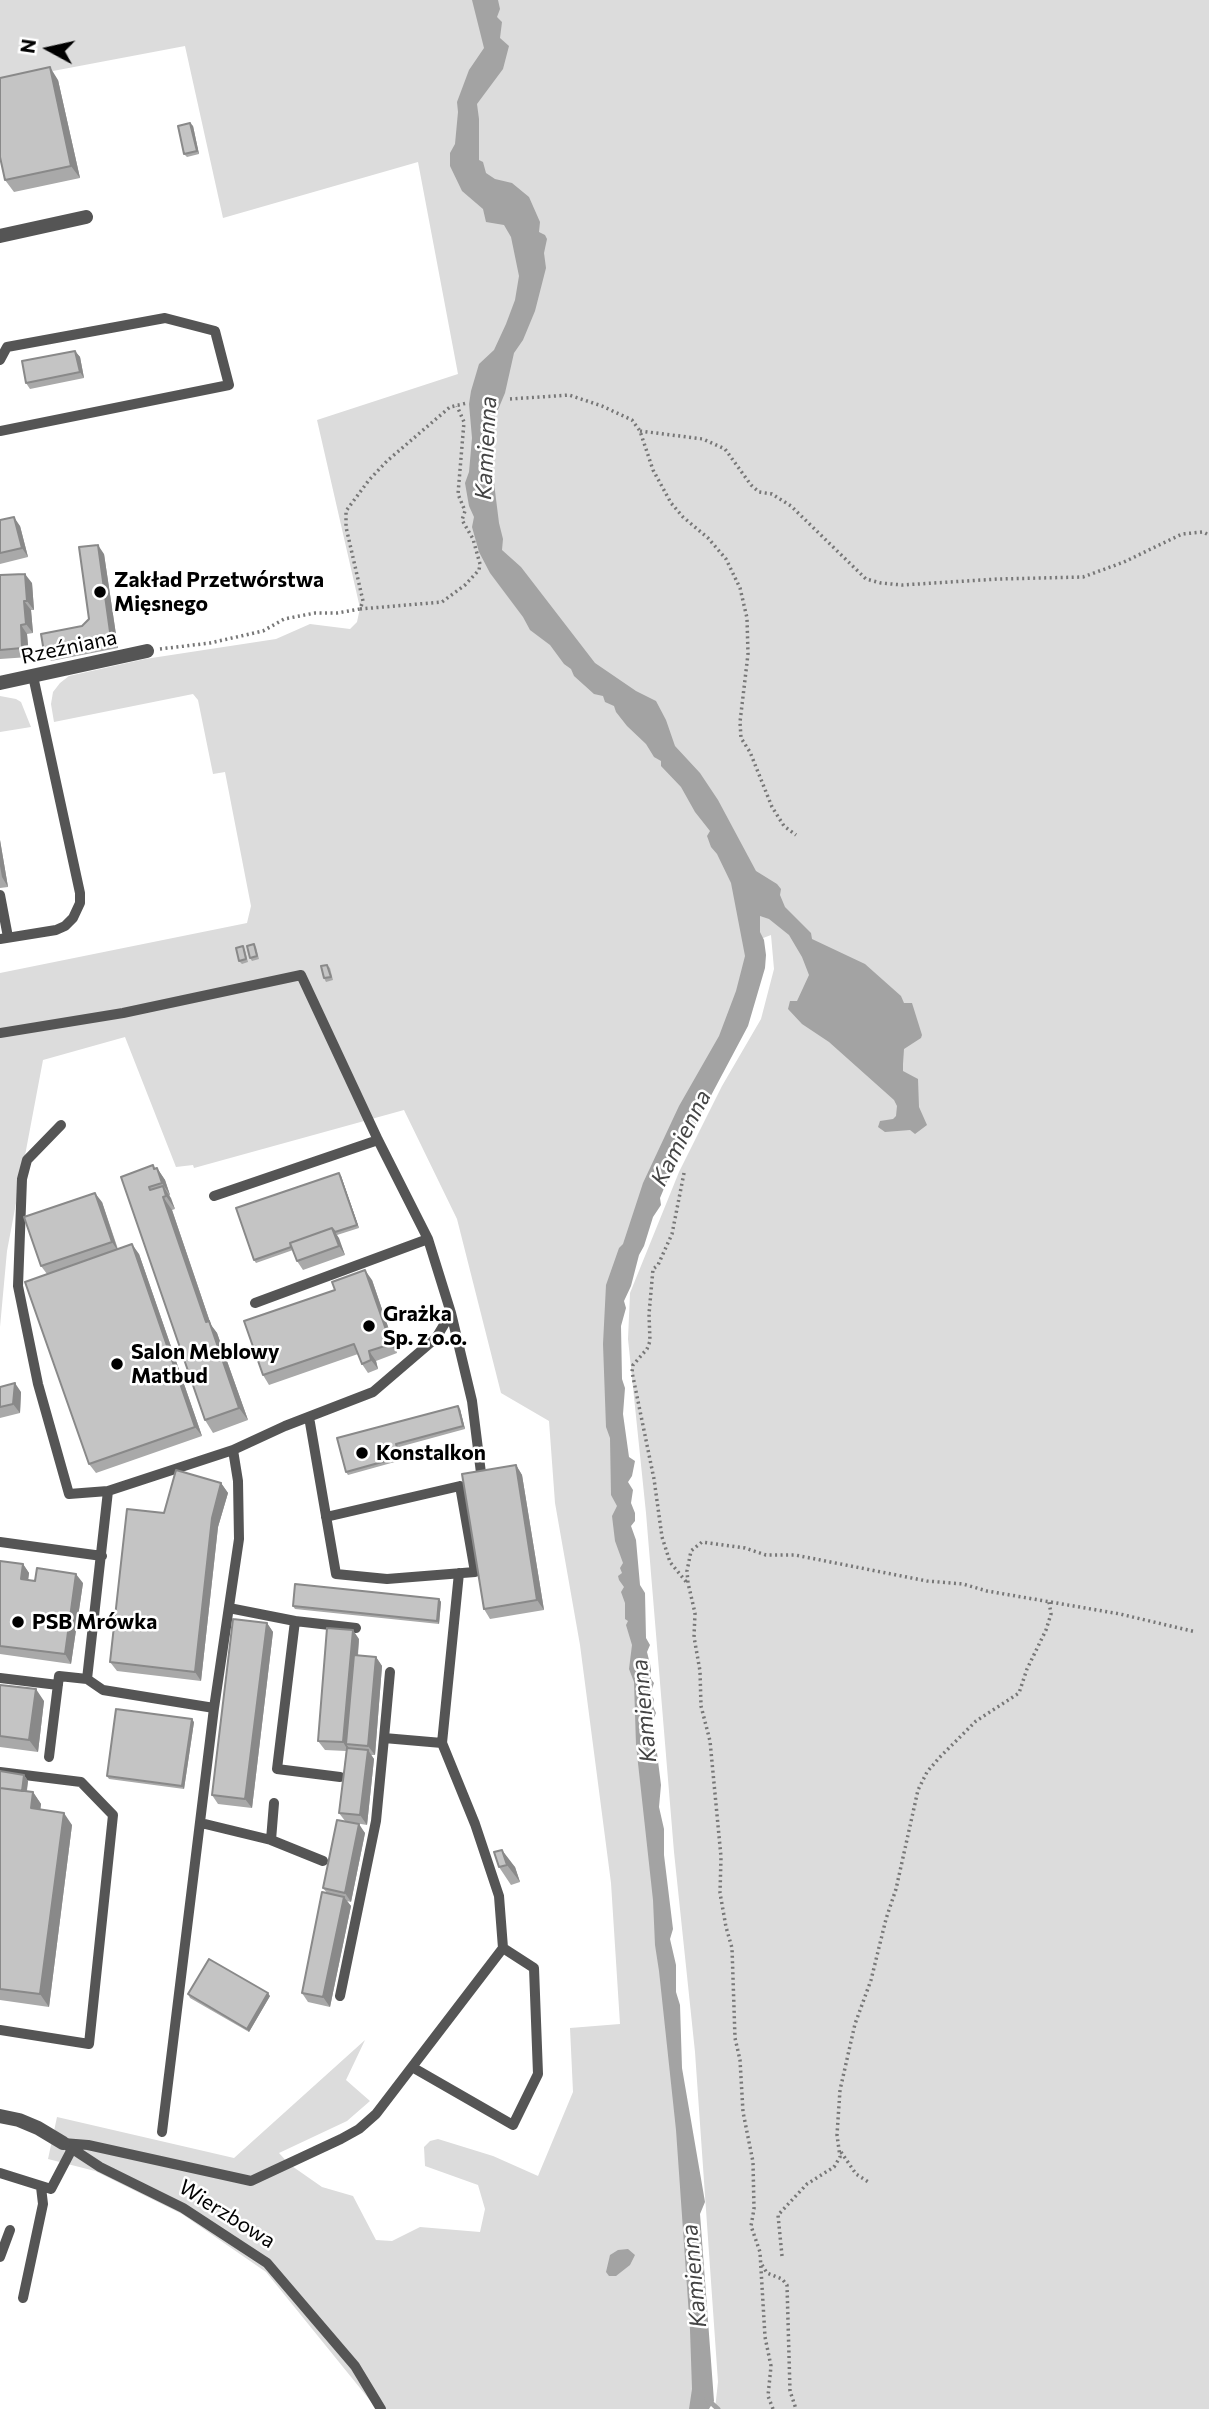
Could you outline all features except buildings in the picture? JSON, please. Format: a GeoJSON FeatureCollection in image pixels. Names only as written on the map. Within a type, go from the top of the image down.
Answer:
{"type":"FeatureCollection","features":[{"type":"Feature","properties":{"kind":"street"},"geometry":{"type":"LineString","coordinates":[[0,236],[86,217]]}},
{"type":"Feature","properties":{"kind":"street","name":"Rzeźniana"},"geometry":{"type":"LineString","coordinates":[[0,683],[148,652]]}},
{"type":"Feature","properties":{"kind":"street","name":"Wierzbowa"},"geometry":{"type":"LineString","coordinates":[[0,2116],[38,2128],[67,2146]]}},
{"type":"Feature","properties":{"kind":"lane"},"geometry":{"type":"LineString","coordinates":[[0,360],[7,347],[165,318],[215,331],[229,385],[0,431]]}},
{"type":"Feature","properties":{"kind":"lane"},"geometry":{"type":"LineString","coordinates":[[0,895],[4,938],[56,930],[65,926],[73,918],[80,903],[33,676]]}},
{"type":"Feature","properties":{"kind":"lane"},"geometry":{"type":"LineString","coordinates":[[0,1033],[123,1013],[301,975],[428,1239],[451,1313],[472,1401],[482,1481]]}},
{"type":"Feature","properties":{"kind":"lane"},"geometry":{"type":"LineString","coordinates":[[61,1125],[27,1160],[22,1179],[18,1286],[38,1384],[69,1494],[108,1492],[233,1450],[373,1392],[436,1338],[451,1313]]}},
{"type":"Feature","properties":{"kind":"lane"},"geometry":{"type":"LineString","coordinates":[[214,1196],[379,1140]]}},
{"type":"Feature","properties":{"kind":"lane"},"geometry":{"type":"LineString","coordinates":[[255,1303],[428,1239]]}},
{"type":"Feature","properties":{"kind":"lane"},"geometry":{"type":"LineString","coordinates":[[309,1417],[326,1517],[336,1574],[387,1579],[475,1572],[460,1486],[326,1517]]}},
{"type":"Feature","properties":{"kind":"lane"},"geometry":{"type":"LineString","coordinates":[[162,2132],[214,1708],[239,1539],[238,1481],[233,1450]]}},
{"type":"Feature","properties":{"kind":"lane"},"geometry":{"type":"LineString","coordinates":[[87,1679],[108,1492]]}},
{"type":"Feature","properties":{"kind":"lane"},"geometry":{"type":"LineString","coordinates":[[0,1542],[102,1556]]}},
{"type":"Feature","properties":{"kind":"lane"},"geometry":{"type":"LineString","coordinates":[[0,2174],[51,2189],[67,2146],[88,2145],[251,2181],[341,2140],[376,2114],[503,1948],[499,1896],[475,1824],[442,1743],[459,1573]]}},
{"type":"Feature","properties":{"kind":"lane"},"geometry":{"type":"LineString","coordinates":[[229,1608],[295,1621],[356,1628]]}},
{"type":"Feature","properties":{"kind":"lane"},"geometry":{"type":"LineString","coordinates":[[295,1621],[277,1769],[340,1777]]}},
{"type":"Feature","properties":{"kind":"lane"},"geometry":{"type":"LineString","coordinates":[[340,1996],[376,1821],[390,1672]]}},
{"type":"Feature","properties":{"kind":"lane"},"geometry":{"type":"LineString","coordinates":[[49,1757],[59,1676],[87,1679],[103,1690],[214,1708]]}},
{"type":"Feature","properties":{"kind":"lane"},"geometry":{"type":"LineString","coordinates":[[0,1678],[58,1685]]}},
{"type":"Feature","properties":{"kind":"lane"},"geometry":{"type":"LineString","coordinates":[[384,1738],[442,1743]]}},
{"type":"Feature","properties":{"kind":"lane"},"geometry":{"type":"LineString","coordinates":[[0,1772],[81,1782],[113,1815],[89,2044],[0,2030]]}},
{"type":"Feature","properties":{"kind":"lane"},"geometry":{"type":"LineString","coordinates":[[271,1840],[274,1803]]}},
{"type":"Feature","properties":{"kind":"lane"},"geometry":{"type":"LineString","coordinates":[[201,1823],[271,1840],[323,1861]]}},
{"type":"Feature","properties":{"kind":"lane"},"geometry":{"type":"LineString","coordinates":[[412,2067],[513,2125],[538,2074],[534,1968],[503,1948]]}},
{"type":"Feature","properties":{"kind":"lane","name":"Wierzbowa"},"geometry":{"type":"LineString","coordinates":[[67,2146],[100,2167],[183,2208],[267,2263],[355,2366],[381,2409]]}},
{"type":"Feature","properties":{"kind":"lane"},"geometry":{"type":"LineString","coordinates":[[23,2298],[43,2204],[41,2187]]}},
{"type":"Feature","properties":{"kind":"lane"},"geometry":{"type":"LineString","coordinates":[[0,2258],[10,2230]]}},
{"type":"Feature","properties":{"kind":"path"},"geometry":{"type":"LineString","coordinates":[[510,399],[569,395],[632,420],[640,431],[653,470],[671,503],[726,559],[740,589],[747,618],[748,654],[740,722],[741,738],[750,752],[772,807],[784,826],[796,835]]}},
{"type":"Feature","properties":{"kind":"path"},"geometry":{"type":"LineString","coordinates":[[360,608],[363,601],[346,527],[346,511],[387,461],[440,414],[450,407],[467,403]]}},
{"type":"Feature","properties":{"kind":"path"},"geometry":{"type":"LineString","coordinates":[[148,652],[216,642],[262,631],[284,619],[315,613],[442,602],[465,585],[479,570],[480,564],[473,538],[462,520],[465,511],[458,494],[464,422],[457,405]]}},
{"type":"Feature","properties":{"kind":"path"},"geometry":{"type":"LineString","coordinates":[[640,431],[703,439],[725,449],[745,478],[759,492],[772,494],[791,506],[866,579],[881,583],[1083,577],[1124,562],[1182,534],[1203,532],[1209,535]]}},
{"type":"Feature","properties":{"kind":"path"},"geometry":{"type":"LineString","coordinates":[[684,1173],[672,1234],[658,1265],[653,1269],[649,1314],[650,1341],[633,1366],[632,1372],[662,1537],[670,1562],[689,1586]]}},
{"type":"Feature","properties":{"kind":"path"},"geometry":{"type":"LineString","coordinates":[[773,2409],[768,2396],[771,2366],[765,2337],[761,2263],[751,2226],[754,2209],[753,2162],[742,2104],[740,2060],[735,2038],[732,1948],[720,1893],[721,1857],[710,1741],[701,1706],[700,1671],[694,1637],[695,1613],[687,1570],[691,1551],[702,1542],[709,1542],[766,1555],[795,1555],[1120,1614],[1196,1632]]}},
{"type":"Feature","properties":{"kind":"path"},"geometry":{"type":"LineString","coordinates":[[870,2183],[856,2174],[841,2152],[837,2135],[840,2090],[855,2024],[871,1980],[896,1889],[919,1790],[927,1772],[976,1721],[1019,1693],[1027,1669],[1046,1630],[1051,1614],[1049,1602]]}},
{"type":"Feature","properties":{"kind":"path"},"geometry":{"type":"LineString","coordinates":[[782,2256],[778,2215],[807,2184],[834,2167],[841,2152]]}},
{"type":"Feature","properties":{"kind":"path"},"geometry":{"type":"LineString","coordinates":[[761,2263],[768,2273],[782,2279],[787,2285],[790,2391],[796,2409]]}},
{"type":"Feature","properties":{"kind":"shaded area"},"geometry":{"type":"Polygon","coordinates":[[[0,0],[1209,0],[1209,2409],[715,2409],[718,2382],[695,2052],[674,1852],[646,1513],[628,1339],[630,1293],[679,1172],[722,1086],[761,1019],[774,969],[771,935],[750,943],[748,981],[610,1315],[693,2300],[695,2409],[377,2409],[266,2272],[182,2214],[95,2171],[48,2159],[57,2117],[234,2158],[365,2040],[346,2080],[370,2101],[347,2121],[279,2153],[289,2164],[322,2187],[353,2196],[376,2240],[392,2241],[420,2227],[480,2232],[485,2209],[478,2185],[425,2166],[424,2147],[430,2141],[438,2139],[493,2156],[538,2176],[573,2092],[570,2028],[620,2024],[611,1883],[580,1645],[555,1503],[549,1421],[501,1393],[457,1219],[404,1110],[194,1168],[193,1165],[176,1167],[125,1037],[43,1060],[7,1251],[0,1327],[0,973],[247,923],[251,906],[225,772],[213,774],[198,700],[193,694],[54,722],[51,704],[53,692],[69,676],[145,659],[276,639],[310,624],[350,629],[357,622],[360,608],[317,420],[458,374],[418,162],[223,218],[185,46],[0,81],[0,0]]]}},
{"type":"Feature","properties":{"kind":"shaded area"},"geometry":{"type":"Polygon","coordinates":[[[0,696],[21,702],[31,727],[0,732],[0,696]]]}},
{"type":"Feature","properties":{"kind":"water","name":"Kamienna"},"geometry":{"type":"Polygon","coordinates":[[[472,0],[498,0],[500,9],[497,17],[502,22],[500,38],[509,46],[503,69],[477,104],[479,160],[483,162],[486,173],[495,179],[512,183],[529,197],[540,222],[539,232],[547,239],[544,253],[546,268],[535,311],[523,340],[514,353],[505,393],[492,424],[493,475],[503,539],[502,550],[521,567],[595,663],[656,701],[675,746],[700,773],[718,800],[756,871],[777,884],[781,889],[780,895],[785,907],[811,933],[812,939],[865,964],[901,996],[904,1003],[912,1003],[922,1035],[904,1049],[903,1071],[918,1079],[919,1107],[927,1125],[915,1134],[910,1130],[885,1132],[878,1127],[880,1121],[896,1116],[897,1106],[894,1100],[829,1042],[802,1024],[788,1009],[790,1001],[797,1001],[809,975],[789,935],[769,919],[760,916],[760,932],[766,955],[765,968],[748,1026],[673,1167],[624,1301],[626,1308],[621,1326],[622,1379],[625,1388],[623,1414],[629,1457],[635,1461],[628,1482],[633,1490],[631,1503],[635,1513],[635,1521],[631,1526],[636,1540],[640,1585],[645,1593],[646,1638],[650,1645],[647,1652],[654,1683],[651,1692],[656,1713],[651,1725],[654,1729],[661,1785],[659,1807],[664,1829],[664,1855],[673,1929],[670,1939],[680,2005],[682,2068],[705,2202],[700,2214],[714,2401],[709,2409],[689,2409],[692,2389],[690,2330],[676,2130],[636,1745],[634,1682],[629,1669],[632,1645],[621,1592],[624,1587],[618,1576],[622,1573],[620,1568],[623,1563],[615,1541],[612,1516],[617,1506],[611,1495],[603,1344],[606,1285],[619,1248],[623,1244],[643,1183],[679,1106],[719,1036],[736,991],[745,956],[731,883],[711,847],[707,836],[710,831],[681,787],[661,766],[661,761],[654,757],[646,744],[627,726],[614,706],[605,702],[603,696],[594,694],[574,676],[550,645],[530,630],[490,573],[479,552],[465,483],[469,472],[472,438],[469,404],[479,364],[494,350],[506,324],[515,300],[519,276],[511,237],[504,225],[486,222],[483,209],[462,191],[450,166],[450,153],[455,144],[457,102],[469,70],[484,48],[472,0]]]}},
{"type":"Feature","properties":{"kind":"water"},"geometry":{"type":"Polygon","coordinates":[[[628,2249],[635,2255],[630,2265],[616,2276],[609,2276],[606,2272],[610,2255],[618,2250],[628,2249]]]}},
{"type":"Feature","properties":{"kind":"waterway"},"geometry":{"type":"LineString","coordinates":[[707,2399],[718,2409]]}},
{"type":"Feature","properties":{"kind":"place","name":"Zakład Przetwórstwa Mięsnego"},"geometry":{"type":"Point","coordinates":[100,592]}},
{"type":"Feature","properties":{"kind":"place","name":"Grażka Sp. z o.o."},"geometry":{"type":"Point","coordinates":[369,1326]}},
{"type":"Feature","properties":{"kind":"place","name":"Salon Meblowy Matbud"},"geometry":{"type":"Point","coordinates":[117,1364]}},
{"type":"Feature","properties":{"kind":"place","name":"Konstalkon"},"geometry":{"type":"Point","coordinates":[362,1453]}},
{"type":"Feature","properties":{"kind":"place","name":"PSB Mrówka"},"geometry":{"type":"Point","coordinates":[18,1622]}}]}
